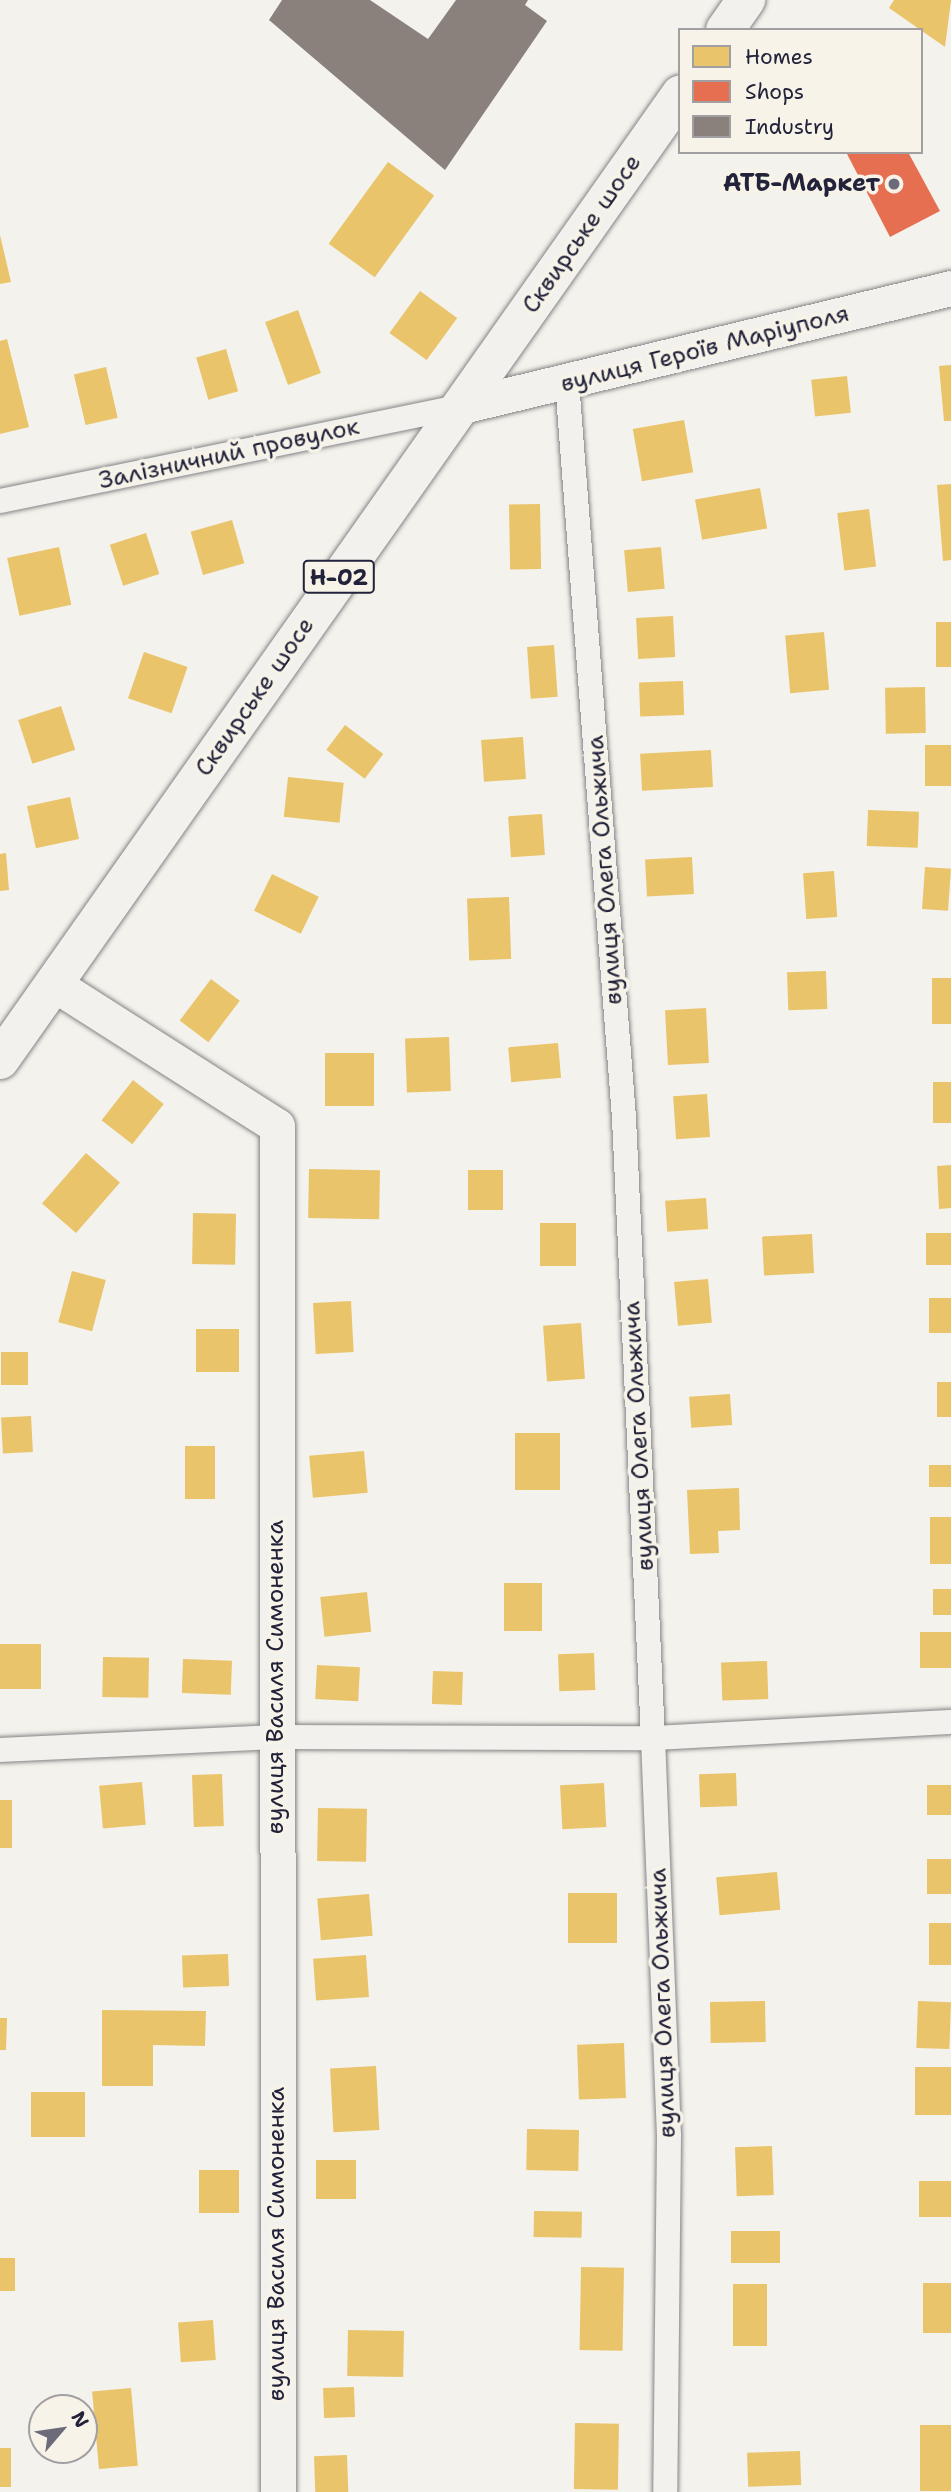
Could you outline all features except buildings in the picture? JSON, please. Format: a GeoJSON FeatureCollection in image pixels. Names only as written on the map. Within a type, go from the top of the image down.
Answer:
{"type":"FeatureCollection","features":[{"type":"Feature","properties":{"kind":"main road"},"geometry":{"type":"LineString","coordinates":[[726,28],[746,0]]}},
{"type":"Feature","properties":{"kind":"main road","name":"Сквирське шосе"},"geometry":{"type":"LineString","coordinates":[[0,1060],[678,98]]}},
{"type":"Feature","properties":{"kind":"street","name":"вулиця Героїв Маріуполя"},"geometry":{"type":"LineString","coordinates":[[458,407],[951,288]]}},
{"type":"Feature","properties":{"kind":"street","name":"вулиця Олега Ольжича"},"geometry":{"type":"LineString","coordinates":[[567,382],[624,1118],[653,1738],[669,2134],[665,2492]]}},
{"type":"Feature","properties":{"kind":"street","name":"Залізничний провулок"},"geometry":{"type":"LineString","coordinates":[[0,501],[458,407]]}},
{"type":"Feature","properties":{"kind":"street","name":"вулиця Василя Симоненка"},"geometry":{"type":"LineString","coordinates":[[54,984],[277,1126],[278,2492]]}},
{"type":"Feature","properties":{"kind":"street"},"geometry":{"type":"LineString","coordinates":[[0,1750],[276,1737],[653,1738],[951,1722]]}},
{"type":"Feature","properties":{"kind":"place","name":"АТБ-Маркет"},"geometry":{"type":"Point","coordinates":[894,184]}}]}
